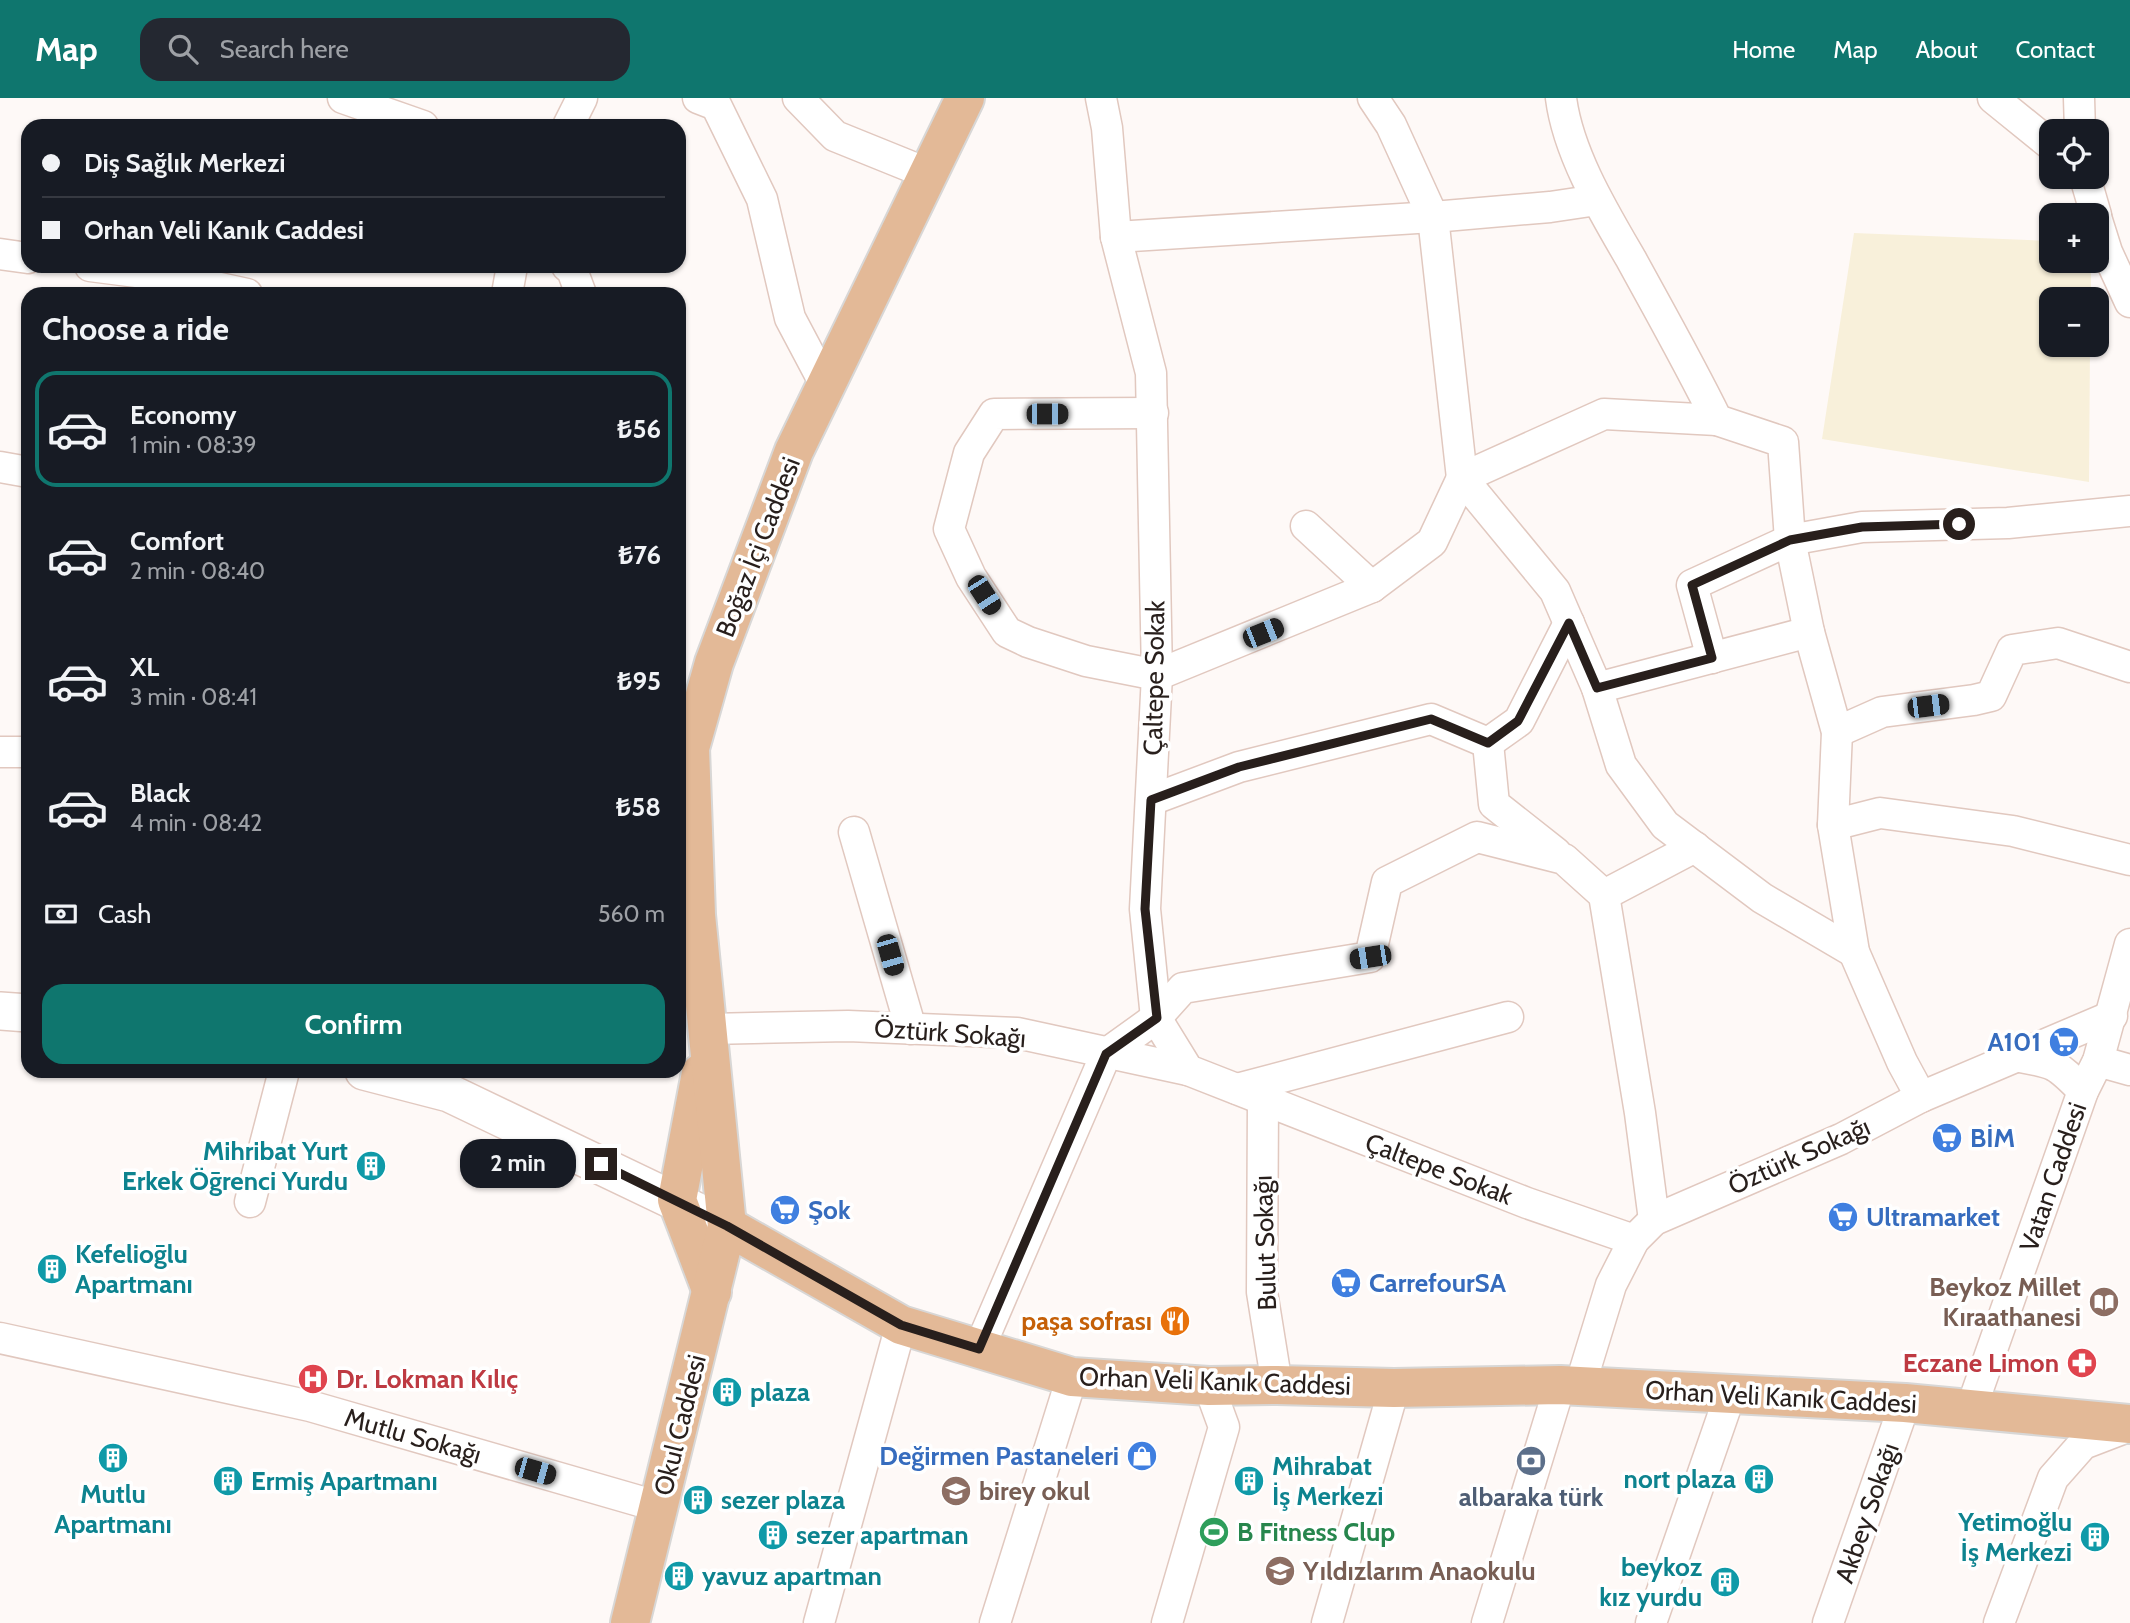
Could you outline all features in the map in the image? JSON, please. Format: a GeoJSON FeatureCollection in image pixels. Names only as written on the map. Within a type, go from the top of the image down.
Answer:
{"type":"FeatureCollection","features":[{"type":"Feature","properties":{"kind":"main road","name":"Boğaz İçi Caddesi"},"geometry":{"type":"LineString","coordinates":[[727,1226],[696,915],[690,748],[714,663],[794,451],[965,98]]}},
{"type":"Feature","properties":{"kind":"main road"},"geometry":{"type":"LineString","coordinates":[[709,1029],[677,1200],[712,1292]]}},
{"type":"Feature","properties":{"kind":"main road","name":"Okul Caddesi"},"geometry":{"type":"LineString","coordinates":[[630,1623],[727,1226]]}},
{"type":"Feature","properties":{"kind":"main road","name":"Orhan Veli Kanık Caddesi"},"geometry":{"type":"LineString","coordinates":[[727,1226],[901,1325],[1072,1377],[1209,1386],[1570,1386],[1905,1403],[2130,1425]]}},
{"type":"Feature","properties":{"kind":"street"},"geometry":{"type":"LineString","coordinates":[[343,98],[403,119]]}},
{"type":"Feature","properties":{"kind":"street"},"geometry":{"type":"LineString","coordinates":[[572,119],[582,98]]}},
{"type":"Feature","properties":{"kind":"street"},"geometry":{"type":"LineString","coordinates":[[797,98],[835,136],[929,174]]}},
{"type":"Feature","properties":{"kind":"street","name":"Çaltepe Sokak"},"geometry":{"type":"LineString","coordinates":[[1101,98],[1107,128],[1116,237],[1151,373],[1157,675],[1145,909],[1157,1018],[1188,1070],[1527,1203],[1644,1230]]}},
{"type":"Feature","properties":{"kind":"street"},"geometry":{"type":"LineString","coordinates":[[1153,413],[994,414],[969,453],[949,529],[971,577],[1007,632],[1028,642],[1086,661],[1157,675],[1372,587],[1432,542],[1462,478],[1433,217],[1391,125],[1373,98]]}},
{"type":"Feature","properties":{"kind":"street"},"geometry":{"type":"LineString","coordinates":[[1560,98],[1564,121],[1597,200],[1692,369],[1717,420]]}},
{"type":"Feature","properties":{"kind":"street"},"geometry":{"type":"LineString","coordinates":[[1993,98],[2039,135]]}},
{"type":"Feature","properties":{"kind":"street"},"geometry":{"type":"LineString","coordinates":[[2079,98],[2080,119]]}},
{"type":"Feature","properties":{"kind":"street"},"geometry":{"type":"LineString","coordinates":[[712,100],[762,199],[790,318],[825,386]]}},
{"type":"Feature","properties":{"kind":"street"},"geometry":{"type":"LineString","coordinates":[[1116,237],[1433,217],[1550,207],[1597,200]]}},
{"type":"Feature","properties":{"kind":"street"},"geometry":{"type":"LineString","coordinates":[[0,254],[21,257]]}},
{"type":"Feature","properties":{"kind":"street"},"geometry":{"type":"LineString","coordinates":[[2109,255],[2130,302]]}},
{"type":"Feature","properties":{"kind":"street"},"geometry":{"type":"LineString","coordinates":[[144,273],[215,287]]}},
{"type":"Feature","properties":{"kind":"street"},"geometry":{"type":"LineString","coordinates":[[1462,478],[1604,414],[1717,420],[1783,442],[1790,540],[1809,632],[1837,732],[1833,825],[1854,952],[1902,1062],[1921,1097]]}},
{"type":"Feature","properties":{"kind":"street"},"geometry":{"type":"LineString","coordinates":[[0,467],[21,471]]}},
{"type":"Feature","properties":{"kind":"street"},"geometry":{"type":"LineString","coordinates":[[1462,478],[1555,591],[1597,688],[1621,765],[1665,825],[1762,898],[1854,952]]}},
{"type":"Feature","properties":{"kind":"street"},"geometry":{"type":"LineString","coordinates":[[1712,658],[1692,585],[1790,540],[1862,527],[2008,523],[2130,511]]}},
{"type":"Feature","properties":{"kind":"street"},"geometry":{"type":"LineString","coordinates":[[1306,526],[1372,587]]}},
{"type":"Feature","properties":{"kind":"street"},"geometry":{"type":"LineString","coordinates":[[1488,743],[1518,721],[1569,623]]}},
{"type":"Feature","properties":{"kind":"street"},"geometry":{"type":"LineString","coordinates":[[1597,688],[1809,632]]}},
{"type":"Feature","properties":{"kind":"street"},"geometry":{"type":"LineString","coordinates":[[1837,732],[1882,712],[1991,696],[2012,650],[2057,643],[2130,667]]}},
{"type":"Feature","properties":{"kind":"street"},"geometry":{"type":"LineString","coordinates":[[1151,800],[1239,767],[1431,719],[1488,743]]}},
{"type":"Feature","properties":{"kind":"street"},"geometry":{"type":"LineString","coordinates":[[1487,1623],[1570,1386],[1611,1285],[1644,1230],[1640,1114],[1604,895],[1564,859],[1494,804],[1488,743]]}},
{"type":"Feature","properties":{"kind":"street"},"geometry":{"type":"LineString","coordinates":[[0,752],[21,752]]}},
{"type":"Feature","properties":{"kind":"street"},"geometry":{"type":"LineString","coordinates":[[1833,825],[1880,813],[2012,831],[2130,860]]}},
{"type":"Feature","properties":{"kind":"street"},"geometry":{"type":"LineString","coordinates":[[854,832],[911,1029]]}},
{"type":"Feature","properties":{"kind":"street"},"geometry":{"type":"LineString","coordinates":[[979,1349],[1106,1054],[1157,1018],[1183,988],[1370,957],[1387,882],[1477,837],[1564,859]]}},
{"type":"Feature","properties":{"kind":"street"},"geometry":{"type":"LineString","coordinates":[[1604,895],[1695,847]]}},
{"type":"Feature","properties":{"kind":"street","name":"Vatan Caddesi"},"geometry":{"type":"LineString","coordinates":[[1971,1409],[2083,1091],[2098,1061],[2130,944]]}},
{"type":"Feature","properties":{"kind":"street"},"geometry":{"type":"LineString","coordinates":[[0,1011],[21,1012]]}},
{"type":"Feature","properties":{"kind":"street","name":"Öztürk Sokağı"},"geometry":{"type":"LineString","coordinates":[[1644,1230],[1841,1139],[1921,1097],[2112,1016]]}},
{"type":"Feature","properties":{"kind":"street"},"geometry":{"type":"LineString","coordinates":[[1250,1094],[1508,1017]]}},
{"type":"Feature","properties":{"kind":"street","name":"Öztürk Sokağı"},"geometry":{"type":"LineString","coordinates":[[709,1029],[848,1026],[1017,1033],[1188,1070]]}},
{"type":"Feature","properties":{"kind":"street"},"geometry":{"type":"LineString","coordinates":[[2015,1056],[2059,1066],[2083,1091]]}},
{"type":"Feature","properties":{"kind":"street"},"geometry":{"type":"LineString","coordinates":[[2098,1061],[2130,1070]]}},
{"type":"Feature","properties":{"kind":"street"},"geometry":{"type":"LineString","coordinates":[[250,1202],[282,1078]]}},
{"type":"Feature","properties":{"kind":"street","name":"Orhan Veli Kanık Caddesi"},"geometry":{"type":"LineString","coordinates":[[420,1078],[451,1082],[727,1226]]}},
{"type":"Feature","properties":{"kind":"street","name":"Bulut Sokağı"},"geometry":{"type":"LineString","coordinates":[[1250,1094],[1262,1292],[1277,1385]]}},
{"type":"Feature","properties":{"kind":"street"},"geometry":{"type":"LineString","coordinates":[[820,1623],[901,1325]]}},
{"type":"Feature","properties":{"kind":"street","name":"Mutlu Sokağı"},"geometry":{"type":"LineString","coordinates":[[0,1338],[310,1406],[660,1507]]}},
{"type":"Feature","properties":{"kind":"street"},"geometry":{"type":"LineString","coordinates":[[995,1623],[1072,1377]]}},
{"type":"Feature","properties":{"kind":"street"},"geometry":{"type":"LineString","coordinates":[[1167,1623],[1224,1427],[1209,1386]]}},
{"type":"Feature","properties":{"kind":"street"},"geometry":{"type":"LineString","coordinates":[[1327,1623],[1394,1388]]}},
{"type":"Feature","properties":{"kind":"street"},"geometry":{"type":"LineString","coordinates":[[1651,1623],[1730,1395]]}},
{"type":"Feature","properties":{"kind":"street","name":"Akbey Sokağı"},"geometry":{"type":"LineString","coordinates":[[1828,1623],[1905,1403]]}},
{"type":"Feature","properties":{"kind":"street"},"geometry":{"type":"LineString","coordinates":[[1999,1623],[2053,1478],[2083,1444],[2130,1425]]}},
{"type":"Feature","properties":{"kind":"shaded area"},"geometry":{"type":"Polygon","coordinates":[[[1854,233],[2039,241],[2039,273],[2091,273],[2091,287],[2039,287],[2039,357],[2090,357],[2089,482],[1822,439],[1854,233]]]}},
{"type":"Feature","properties":{"kind":"place","name":"A101"},"geometry":{"type":"Point","coordinates":[2064,1042]}},
{"type":"Feature","properties":{"kind":"place","name":"BİM"},"geometry":{"type":"Point","coordinates":[1947,1138]}},
{"type":"Feature","properties":{"kind":"place","name":"Mihribat Yurt Erkek Öḡrenci Yurdu"},"geometry":{"type":"Point","coordinates":[371,1166]}},
{"type":"Feature","properties":{"kind":"place","name":"Şok"},"geometry":{"type":"Point","coordinates":[785,1210]}},
{"type":"Feature","properties":{"kind":"place","name":"Ultramarket"},"geometry":{"type":"Point","coordinates":[1843,1217]}},
{"type":"Feature","properties":{"kind":"place","name":"Kefelioḡlu Apartmanı"},"geometry":{"type":"Point","coordinates":[52,1269]}},
{"type":"Feature","properties":{"kind":"place","name":"CarrefourSA"},"geometry":{"type":"Point","coordinates":[1346,1283]}},
{"type":"Feature","properties":{"kind":"place","name":"Beykoz Millet Kıraathanesi"},"geometry":{"type":"Point","coordinates":[2104,1302]}},
{"type":"Feature","properties":{"kind":"place","name":"paşa sofrası"},"geometry":{"type":"Point","coordinates":[1175,1321]}},
{"type":"Feature","properties":{"kind":"place","name":"Eczane Limon"},"geometry":{"type":"Point","coordinates":[2082,1363]}},
{"type":"Feature","properties":{"kind":"place","name":"Dr. Lokman Kılıç"},"geometry":{"type":"Point","coordinates":[313,1379]}},
{"type":"Feature","properties":{"kind":"place","name":"plaza"},"geometry":{"type":"Point","coordinates":[727,1392]}},
{"type":"Feature","properties":{"kind":"place","name":"Değirmen Pastaneleri"},"geometry":{"type":"Point","coordinates":[1142,1456]}},
{"type":"Feature","properties":{"kind":"place","name":"Mutlu Apartmanı"},"geometry":{"type":"Point","coordinates":[113,1458]}},
{"type":"Feature","properties":{"kind":"place","name":"albaraka türk"},"geometry":{"type":"Point","coordinates":[1531,1461]}},
{"type":"Feature","properties":{"kind":"place","name":"nort plaza"},"geometry":{"type":"Point","coordinates":[1759,1479]}},
{"type":"Feature","properties":{"kind":"place","name":"Ermiş Apartmanı"},"geometry":{"type":"Point","coordinates":[228,1481]}},
{"type":"Feature","properties":{"kind":"place","name":"Mihrabat İş Merkezi"},"geometry":{"type":"Point","coordinates":[1249,1481]}},
{"type":"Feature","properties":{"kind":"place","name":"birey okul"},"geometry":{"type":"Point","coordinates":[956,1491]}},
{"type":"Feature","properties":{"kind":"place","name":"sezer plaza"},"geometry":{"type":"Point","coordinates":[698,1500]}},
{"type":"Feature","properties":{"kind":"place","name":"B Fitness Clup"},"geometry":{"type":"Point","coordinates":[1214,1532]}},
{"type":"Feature","properties":{"kind":"place","name":"sezer apartman"},"geometry":{"type":"Point","coordinates":[773,1535]}},
{"type":"Feature","properties":{"kind":"place","name":"Yetimoğlu İş Merkezi"},"geometry":{"type":"Point","coordinates":[2095,1537]}},
{"type":"Feature","properties":{"kind":"place","name":"Yıldızlarım Anaokulu"},"geometry":{"type":"Point","coordinates":[1280,1571]}},
{"type":"Feature","properties":{"kind":"place","name":"yavuz apartman"},"geometry":{"type":"Point","coordinates":[679,1576]}},
{"type":"Feature","properties":{"kind":"place","name":"beykoz kız yurdu"},"geometry":{"type":"Point","coordinates":[1725,1582]}},
{"type":"Feature","properties":{"kind":"route"},"geometry":{"type":"LineString","coordinates":[[601,1164],[727,1226],[901,1325],[979,1349],[1106,1054],[1157,1018],[1145,909],[1151,800],[1239,767],[1431,719],[1488,743],[1518,721],[1569,623],[1597,688],[1712,658],[1692,585],[1790,540],[1862,527],[1959,524]]}}]}
